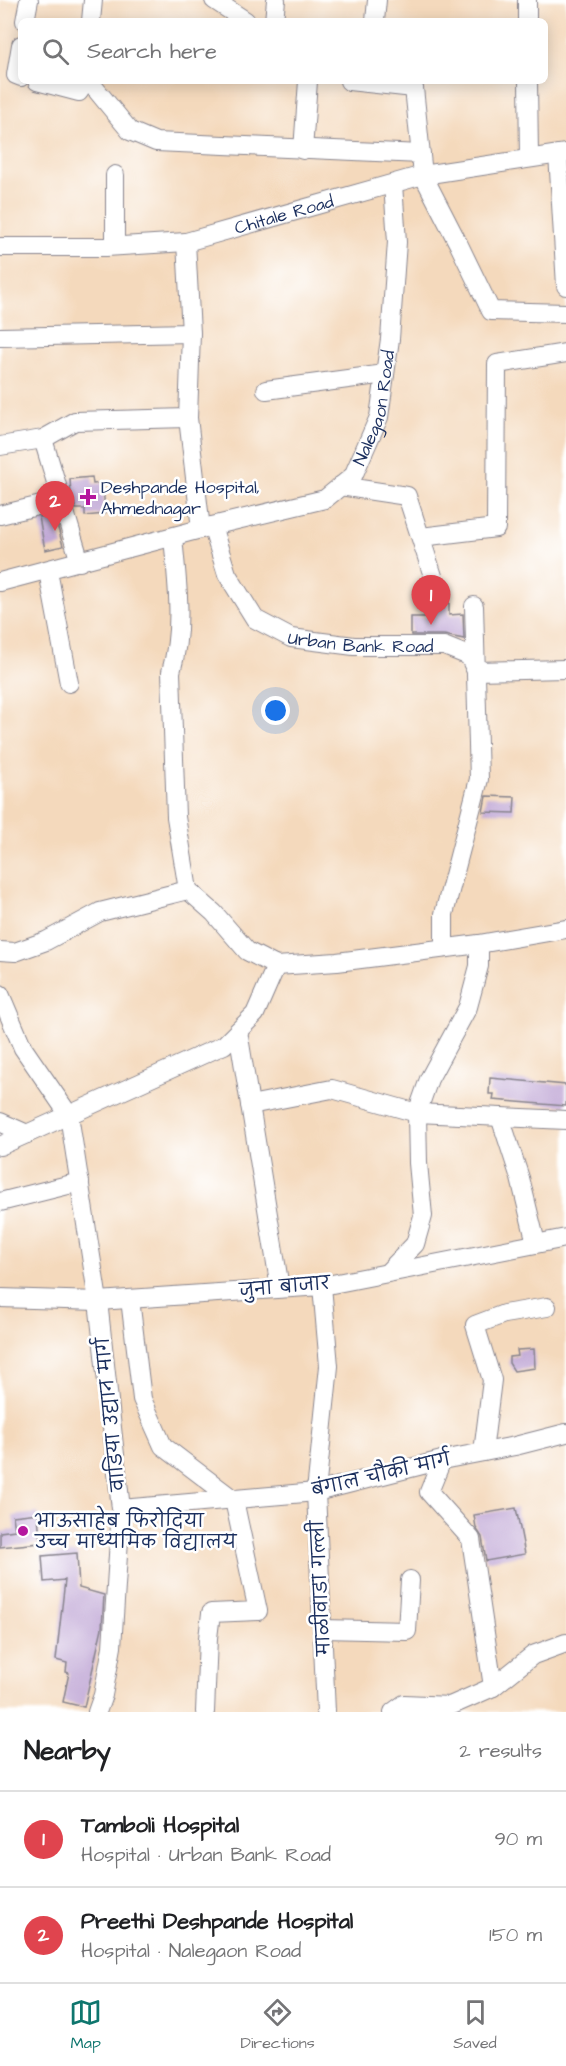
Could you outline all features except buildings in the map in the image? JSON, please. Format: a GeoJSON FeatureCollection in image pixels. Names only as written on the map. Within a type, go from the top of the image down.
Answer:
{"type":"FeatureCollection","features":[{"type":"Feature","properties":{"kind":"street"},"geometry":{"type":"LineString","coordinates":[[26,18],[29,0]]}},
{"type":"Feature","properties":{"kind":"street"},"geometry":{"type":"LineString","coordinates":[[91,18],[93,0]]}},
{"type":"Feature","properties":{"kind":"street"},"geometry":{"type":"LineString","coordinates":[[214,0],[241,18]]}},
{"type":"Feature","properties":{"kind":"street"},"geometry":{"type":"LineString","coordinates":[[274,18],[276,0]]}},
{"type":"Feature","properties":{"kind":"street"},"geometry":{"type":"LineString","coordinates":[[375,18],[377,0]]}},
{"type":"Feature","properties":{"kind":"street"},"geometry":{"type":"LineString","coordinates":[[527,0],[527,18]]}},
{"type":"Feature","properties":{"kind":"street"},"geometry":{"type":"LineString","coordinates":[[49,84],[79,92],[85,84]]}},
{"type":"Feature","properties":{"kind":"street"},"geometry":{"type":"LineString","coordinates":[[90,84],[130,131],[156,142],[421,154]]}},
{"type":"Feature","properties":{"kind":"street"},"geometry":{"type":"LineString","coordinates":[[303,150],[308,84]]}},
{"type":"Feature","properties":{"kind":"street"},"geometry":{"type":"LineString","coordinates":[[385,84],[414,88],[423,175],[491,311],[566,313]]}},
{"type":"Feature","properties":{"kind":"street"},"geometry":{"type":"LineString","coordinates":[[528,84],[529,158]]}},
{"type":"Feature","properties":{"kind":"street"},"geometry":{"type":"LineString","coordinates":[[562,154],[566,286]]}},
{"type":"Feature","properties":{"kind":"street","name":"Chitale Road"},"geometry":{"type":"LineString","coordinates":[[0,247],[186,243],[423,175],[562,154]]}},
{"type":"Feature","properties":{"kind":"street"},"geometry":{"type":"LineString","coordinates":[[115,175],[115,246]]}},
{"type":"Feature","properties":{"kind":"street","name":"Nalegaon Road"},"geometry":{"type":"LineString","coordinates":[[0,582],[325,498],[352,476],[379,417],[390,339],[397,243],[393,184]]}},
{"type":"Feature","properties":{"kind":"street","name":"Urban Bank Road"},"geometry":{"type":"LineString","coordinates":[[186,243],[191,333],[188,418],[206,527],[227,574],[255,619],[291,638],[354,646],[444,646],[469,656],[476,670]]}},
{"type":"Feature","properties":{"kind":"street"},"geometry":{"type":"LineString","coordinates":[[0,337],[191,333]]}},
{"type":"Feature","properties":{"kind":"street"},"geometry":{"type":"LineString","coordinates":[[421,537],[496,528],[497,364],[566,353]]}},
{"type":"Feature","properties":{"kind":"street"},"geometry":{"type":"LineString","coordinates":[[266,390],[385,374]]}},
{"type":"Feature","properties":{"kind":"street"},"geometry":{"type":"LineString","coordinates":[[0,446],[43,439],[75,421],[188,418]]}},
{"type":"Feature","properties":{"kind":"street"},"geometry":{"type":"LineString","coordinates":[[43,439],[80,562]]}},
{"type":"Feature","properties":{"kind":"street"},"geometry":{"type":"LineString","coordinates":[[340,486],[407,496],[433,576]]}},
{"type":"Feature","properties":{"kind":"street"},"geometry":{"type":"LineString","coordinates":[[0,515],[62,500]]}},
{"type":"Feature","properties":{"kind":"street"},"geometry":{"type":"LineString","coordinates":[[173,537],[179,614],[177,652],[171,672],[176,818],[188,890],[214,913],[247,951],[276,966],[337,962],[479,944],[566,929]]}},
{"type":"Feature","properties":{"kind":"street"},"geometry":{"type":"LineString","coordinates":[[48,571],[69,682]]}},
{"type":"Feature","properties":{"kind":"street"},"geometry":{"type":"LineString","coordinates":[[444,948],[444,914],[479,779],[474,606]]}},
{"type":"Feature","properties":{"kind":"street"},"geometry":{"type":"LineString","coordinates":[[476,670],[566,669]]}},
{"type":"Feature","properties":{"kind":"street"},"geometry":{"type":"LineString","coordinates":[[0,951],[15,952],[46,941],[100,912],[188,890]]}},
{"type":"Feature","properties":{"kind":"street"},"geometry":{"type":"LineString","coordinates":[[388,1272],[415,1244],[423,1216],[418,1163],[417,1113],[429,1079],[468,1007],[479,966],[479,944]]}},
{"type":"Feature","properties":{"kind":"street"},"geometry":{"type":"LineString","coordinates":[[0,1146],[224,1045],[255,1014],[276,966]]}},
{"type":"Feature","properties":{"kind":"street"},"geometry":{"type":"LineString","coordinates":[[0,994],[23,1048],[69,1115]]}},
{"type":"Feature","properties":{"kind":"street"},"geometry":{"type":"LineString","coordinates":[[238,1031],[280,1288]]}},
{"type":"Feature","properties":{"kind":"street"},"geometry":{"type":"LineString","coordinates":[[250,1105],[332,1089],[417,1113],[566,1120]]}},
{"type":"Feature","properties":{"kind":"street","name":"वाडिया उद्यान मार्ग"},"geometry":{"type":"LineString","coordinates":[[69,1115],[98,1301],[121,1509],[112,1647],[103,1695],[97,1712]]}},
{"type":"Feature","properties":{"kind":"street"},"geometry":{"type":"LineString","coordinates":[[500,1117],[520,1178],[536,1244]]}},
{"type":"Feature","properties":{"kind":"street"},"geometry":{"type":"LineString","coordinates":[[0,1122],[27,1134]]}},
{"type":"Feature","properties":{"kind":"street"},"geometry":{"type":"LineString","coordinates":[[0,1202],[80,1182]]}},
{"type":"Feature","properties":{"kind":"street","name":"जुना बाजार"},"geometry":{"type":"LineString","coordinates":[[0,1298],[98,1301],[322,1286],[566,1238]]}},
{"type":"Feature","properties":{"kind":"street","name":"माळीवाडा गल्ली"},"geometry":{"type":"LineString","coordinates":[[322,1286],[329,1366],[316,1492],[327,1712]]}},
{"type":"Feature","properties":{"kind":"street"},"geometry":{"type":"LineString","coordinates":[[130,1299],[142,1399],[163,1446],[234,1500],[258,1611],[211,1613],[205,1712]]}},
{"type":"Feature","properties":{"kind":"street"},"geometry":{"type":"LineString","coordinates":[[483,1452],[492,1380],[475,1325],[504,1314],[547,1307]]}},
{"type":"Feature","properties":{"kind":"street","name":"बंगाल चौकी मार्ग"},"geometry":{"type":"LineString","coordinates":[[121,1509],[316,1492],[442,1460],[566,1433]]}},
{"type":"Feature","properties":{"kind":"street"},"geometry":{"type":"LineString","coordinates":[[442,1460],[429,1492],[471,1539],[493,1687]]}},
{"type":"Feature","properties":{"kind":"street"},"geometry":{"type":"LineString","coordinates":[[322,1629],[407,1631],[410,1580]]}},
{"type":"Feature","properties":{"kind":"street"},"geometry":{"type":"LineString","coordinates":[[393,1712],[404,1704],[450,1706],[493,1687],[533,1655],[566,1643]]}},
{"type":"Feature","properties":{"kind":"place","name":"Deshpande Hospital, Ahmednagar"},"geometry":{"type":"Point","coordinates":[88,497]}},
{"type":"Feature","properties":{"kind":"place","name":"Preethi Deshpande Hospital"},"geometry":{"type":"Point","coordinates":[55,531]}},
{"type":"Feature","properties":{"kind":"place","name":"Tamboli Hospital"},"geometry":{"type":"Point","coordinates":[431,625]}},
{"type":"Feature","properties":{"kind":"place","name":"भाऊसाहेब फिरोदिया उच्च माध्यमिक विद्यालय"},"geometry":{"type":"Point","coordinates":[23,1531]}}]}
